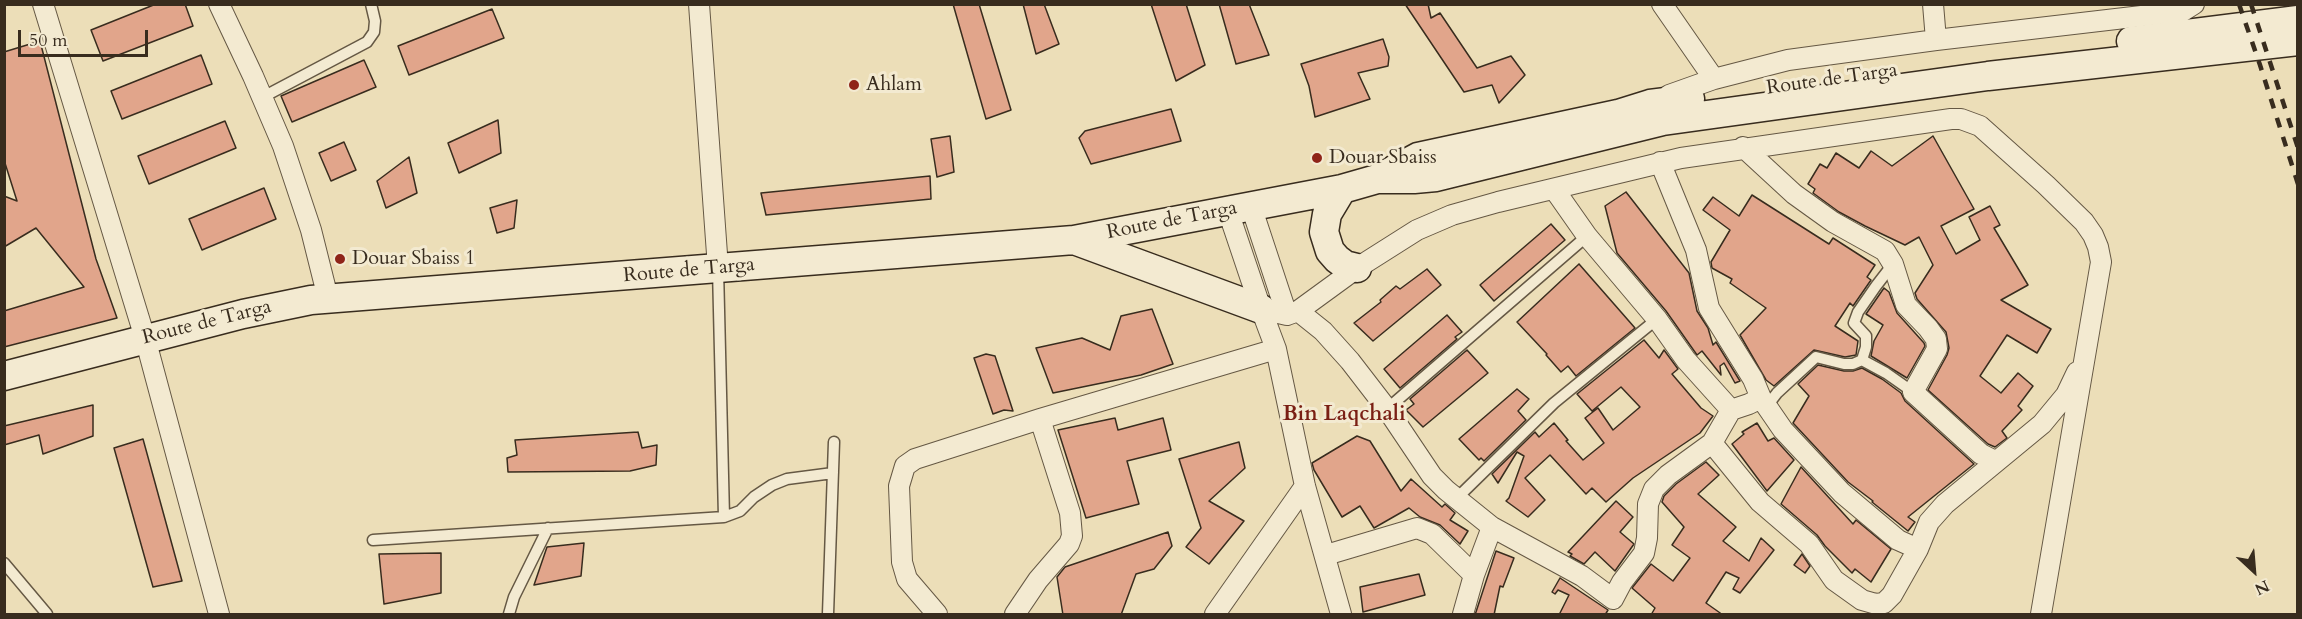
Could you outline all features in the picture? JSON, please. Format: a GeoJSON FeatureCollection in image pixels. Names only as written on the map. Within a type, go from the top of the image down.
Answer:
{"type":"FeatureCollection","features":[{"type":"Feature","properties":{"kind":"main road","name":"Route de Targa"},"geometry":{"type":"LineString","coordinates":[[4,376],[273,307],[328,298],[1074,240],[1342,189],[1377,179],[1418,157],[1618,114],[1650,104],[2298,20]]}},
{"type":"Feature","properties":{"kind":"main road","name":"Route de Targa"},"geometry":{"type":"LineString","coordinates":[[1377,179],[1426,179],[1662,121],[1988,76],[2298,41]]}},
{"type":"Feature","properties":{"kind":"main road"},"geometry":{"type":"LineString","coordinates":[[1342,189],[1327,214],[1324,232],[1330,251],[1337,259],[1345,265],[1357,268]]}},
{"type":"Feature","properties":{"kind":"main road"},"geometry":{"type":"LineString","coordinates":[[1074,240],[1282,312]]}},
{"type":"Feature","properties":{"kind":"street"},"geometry":{"type":"LineString","coordinates":[[43,4],[146,338],[219,615]]}},
{"type":"Feature","properties":{"kind":"street"},"geometry":{"type":"LineString","coordinates":[[219,4],[284,146],[311,230],[328,298]]}},
{"type":"Feature","properties":{"kind":"street"},"geometry":{"type":"LineString","coordinates":[[699,4],[718,268]]}},
{"type":"Feature","properties":{"kind":"street"},"geometry":{"type":"LineString","coordinates":[[1662,4],[1714,79]]}},
{"type":"Feature","properties":{"kind":"street"},"geometry":{"type":"LineString","coordinates":[[1934,4],[1936,40]]}},
{"type":"Feature","properties":{"kind":"street"},"geometry":{"type":"LineString","coordinates":[[1650,104],[1687,87],[1788,60],[2176,12],[2183,11],[2194,4]]}},
{"type":"Feature","properties":{"kind":"street"},"geometry":{"type":"LineString","coordinates":[[1282,312],[1417,230],[1434,222],[1498,202],[1660,162],[1743,147],[1952,118],[1980,126],[2084,222],[2093,235],[2101,262],[2041,615]]}},
{"type":"Feature","properties":{"kind":"street"},"geometry":{"type":"LineString","coordinates":[[1743,147],[1794,194],[1833,222],[1885,251],[1893,264],[1906,305],[1928,327],[1936,339],[1937,349],[1913,392],[1982,454],[1995,461]]}},
{"type":"Feature","properties":{"kind":"street"},"geometry":{"type":"LineString","coordinates":[[1660,162],[1696,250],[1709,308],[1753,379],[1764,402],[1783,430],[1842,493],[1898,540],[1918,549]]}},
{"type":"Feature","properties":{"kind":"street"},"geometry":{"type":"LineString","coordinates":[[1554,189],[1587,236],[1658,319],[1686,360],[1731,410]]}},
{"type":"Feature","properties":{"kind":"street"},"geometry":{"type":"LineString","coordinates":[[1240,209],[1282,312],[1276,349],[1305,486],[1341,615]]}},
{"type":"Feature","properties":{"kind":"street"},"geometry":{"type":"LineString","coordinates":[[1282,312],[1323,331],[1387,409],[1432,476],[1456,499],[1492,527],[1582,576],[1614,607],[1622,582],[1644,553],[1648,504],[1654,489],[1668,475],[1712,443],[1731,410],[1764,402]]}},
{"type":"Feature","properties":{"kind":"street"},"geometry":{"type":"LineString","coordinates":[[937,615],[907,579],[902,562],[899,486],[905,466],[915,459],[1040,419],[1276,349]]}},
{"type":"Feature","properties":{"kind":"street"},"geometry":{"type":"LineString","coordinates":[[1712,443],[1760,502],[1818,554],[1834,580],[1862,600],[1876,604],[1884,603],[1892,595],[1918,549],[1929,522],[1945,504],[2042,424],[2066,395],[2087,352]]}},
{"type":"Feature","properties":{"kind":"street"},"geometry":{"type":"LineString","coordinates":[[1015,615],[1038,580],[1069,544],[1072,536],[1070,513],[1040,419]]}},
{"type":"Feature","properties":{"kind":"street"},"geometry":{"type":"LineString","coordinates":[[1215,615],[1305,486]]}},
{"type":"Feature","properties":{"kind":"street"},"geometry":{"type":"LineString","coordinates":[[1463,615],[1474,575],[1492,527]]}},
{"type":"Feature","properties":{"kind":"street"},"geometry":{"type":"LineString","coordinates":[[1326,555],[1417,528],[1432,534],[1474,575]]}},
{"type":"Feature","properties":{"kind":"lane"},"geometry":{"type":"LineString","coordinates":[[262,97],[367,42],[374,32],[375,21],[370,4]]}},
{"type":"Feature","properties":{"kind":"lane"},"geometry":{"type":"LineString","coordinates":[[1387,409],[1587,236]]}},
{"type":"Feature","properties":{"kind":"lane"},"geometry":{"type":"LineString","coordinates":[[1764,402],[1816,357],[1844,364],[1853,364],[1862,360],[1866,347],[1866,336],[1854,323],[1858,312],[1893,264]]}},
{"type":"Feature","properties":{"kind":"lane"},"geometry":{"type":"LineString","coordinates":[[718,268],[724,517]]}},
{"type":"Feature","properties":{"kind":"lane"},"geometry":{"type":"LineString","coordinates":[[1456,499],[1554,403],[1658,319]]}},
{"type":"Feature","properties":{"kind":"lane"},"geometry":{"type":"LineString","coordinates":[[1862,360],[1913,392]]}},
{"type":"Feature","properties":{"kind":"lane"},"geometry":{"type":"LineString","coordinates":[[828,615],[834,442]]}},
{"type":"Feature","properties":{"kind":"lane"},"geometry":{"type":"LineString","coordinates":[[373,540],[724,517],[740,511],[754,497],[772,485],[787,479],[833,473]]}},
{"type":"Feature","properties":{"kind":"lane"},"geometry":{"type":"LineString","coordinates":[[509,615],[514,597],[548,528]]}},
{"type":"Feature","properties":{"kind":"lane"},"geometry":{"type":"LineString","coordinates":[[4,563],[47,615]]}},
{"type":"Feature","properties":{"kind":"building"},"geometry":{"type":"Polygon","coordinates":[[[156,4],[185,4],[193,26],[103,61],[91,30],[156,4]]]}},
{"type":"Feature","properties":{"kind":"building"},"geometry":{"type":"Polygon","coordinates":[[[953,4],[979,4],[1011,110],[986,119],[953,4]]]}},
{"type":"Feature","properties":{"kind":"building"},"geometry":{"type":"Polygon","coordinates":[[[1023,4],[1044,4],[1059,44],[1036,54],[1023,4]]]}},
{"type":"Feature","properties":{"kind":"building"},"geometry":{"type":"Polygon","coordinates":[[[1151,4],[1186,4],[1205,65],[1176,81],[1151,4]]]}},
{"type":"Feature","properties":{"kind":"building"},"geometry":{"type":"Polygon","coordinates":[[[1219,4],[1249,4],[1269,55],[1236,64],[1219,4]]]}},
{"type":"Feature","properties":{"kind":"building"},"geometry":{"type":"Polygon","coordinates":[[[1405,4],[1428,4],[1431,18],[1440,13],[1477,68],[1511,56],[1525,75],[1499,103],[1492,85],[1464,92],[1405,4]]]}},
{"type":"Feature","properties":{"kind":"building"},"geometry":{"type":"Polygon","coordinates":[[[492,9],[504,38],[409,75],[398,46],[492,9]]]}},
{"type":"Feature","properties":{"kind":"building"},"geometry":{"type":"Polygon","coordinates":[[[1383,39],[1389,57],[1388,66],[1358,73],[1370,99],[1315,117],[1309,86],[1301,64],[1383,39]]]}},
{"type":"Feature","properties":{"kind":"building"},"geometry":{"type":"Polygon","coordinates":[[[40,41],[96,259],[117,318],[4,347],[4,311],[84,287],[36,228],[4,247],[4,196],[17,201],[4,160],[4,52],[40,41]]]}},
{"type":"Feature","properties":{"kind":"building"},"geometry":{"type":"Polygon","coordinates":[[[201,55],[212,84],[122,119],[111,91],[201,55]]]}},
{"type":"Feature","properties":{"kind":"building"},"geometry":{"type":"Polygon","coordinates":[[[364,60],[376,87],[292,122],[281,96],[364,60]]]}},
{"type":"Feature","properties":{"kind":"building"},"geometry":{"type":"Polygon","coordinates":[[[1171,109],[1181,141],[1091,164],[1079,138],[1085,131],[1171,109]]]}},
{"type":"Feature","properties":{"kind":"building"},"geometry":{"type":"Polygon","coordinates":[[[498,120],[501,153],[459,173],[448,143],[498,120]]]}},
{"type":"Feature","properties":{"kind":"building"},"geometry":{"type":"Polygon","coordinates":[[[225,121],[236,148],[149,184],[138,156],[225,121]]]}},
{"type":"Feature","properties":{"kind":"building"},"geometry":{"type":"Polygon","coordinates":[[[950,136],[954,172],[937,177],[931,139],[950,136]]]}},
{"type":"Feature","properties":{"kind":"building"},"geometry":{"type":"Polygon","coordinates":[[[1933,136],[1974,209],[1941,226],[1956,254],[1980,240],[1969,217],[1990,206],[2000,225],[1994,228],[2028,285],[2001,300],[2051,329],[2037,353],[2007,335],[1980,376],[2001,393],[2018,373],[2033,386],[2018,406],[2022,410],[2002,431],[2007,438],[1995,447],[1988,444],[1928,390],[1949,348],[1946,332],[1917,299],[1915,293],[1933,265],[1919,237],[1905,245],[1865,226],[1839,212],[1813,193],[1815,189],[1808,184],[1820,164],[1827,168],[1836,153],[1859,168],[1871,151],[1892,166],[1933,136]]]}},
{"type":"Feature","properties":{"kind":"building"},"geometry":{"type":"Polygon","coordinates":[[[344,142],[356,170],[331,181],[319,153],[344,142]]]}},
{"type":"Feature","properties":{"kind":"building"},"geometry":{"type":"Polygon","coordinates":[[[409,157],[417,193],[386,208],[377,181],[409,157]]]}},
{"type":"Feature","properties":{"kind":"building"},"geometry":{"type":"Polygon","coordinates":[[[930,176],[931,199],[766,215],[761,193],[930,176]]]}},
{"type":"Feature","properties":{"kind":"building"},"geometry":{"type":"Polygon","coordinates":[[[264,188],[276,219],[202,250],[189,219],[264,188]]]}},
{"type":"Feature","properties":{"kind":"building"},"geometry":{"type":"Polygon","coordinates":[[[1626,192],[1689,273],[1697,311],[1708,328],[1713,345],[1716,342],[1740,381],[1735,383],[1724,363],[1720,366],[1721,375],[1702,351],[1697,355],[1666,311],[1617,253],[1605,206],[1626,192]]]}},
{"type":"Feature","properties":{"kind":"building"},"geometry":{"type":"Polygon","coordinates":[[[1752,195],[1829,244],[1833,238],[1875,265],[1867,277],[1871,280],[1853,306],[1850,303],[1835,326],[1858,341],[1856,355],[1845,357],[1814,350],[1774,386],[1766,380],[1740,335],[1766,308],[1730,283],[1732,279],[1712,268],[1711,262],[1730,230],[1703,210],[1713,197],[1739,216],[1752,195]]]}},
{"type":"Feature","properties":{"kind":"building"},"geometry":{"type":"Polygon","coordinates":[[[517,200],[514,228],[497,233],[490,208],[517,200]]]}},
{"type":"Feature","properties":{"kind":"building"},"geometry":{"type":"Polygon","coordinates":[[[1551,224],[1565,240],[1494,301],[1480,285],[1551,224]]]}},
{"type":"Feature","properties":{"kind":"building"},"geometry":{"type":"Polygon","coordinates":[[[1579,264],[1635,328],[1576,376],[1568,366],[1561,372],[1517,322],[1579,264]]]}},
{"type":"Feature","properties":{"kind":"building"},"geometry":{"type":"Polygon","coordinates":[[[1427,269],[1441,285],[1373,341],[1354,323],[1381,302],[1380,300],[1396,286],[1400,289],[1427,269]]]}},
{"type":"Feature","properties":{"kind":"building"},"geometry":{"type":"Polygon","coordinates":[[[1884,288],[1889,292],[1897,313],[1925,346],[1907,378],[1871,356],[1874,341],[1883,325],[1866,314],[1884,288]]]}},
{"type":"Feature","properties":{"kind":"building"},"geometry":{"type":"Polygon","coordinates":[[[1152,309],[1173,364],[1141,375],[1053,393],[1036,348],[1082,338],[1110,350],[1121,316],[1152,309]]]}},
{"type":"Feature","properties":{"kind":"building"},"geometry":{"type":"Polygon","coordinates":[[[1447,315],[1462,332],[1455,337],[1457,339],[1400,388],[1384,369],[1447,315]]]}},
{"type":"Feature","properties":{"kind":"building"},"geometry":{"type":"Polygon","coordinates":[[[1644,340],[1659,358],[1664,350],[1678,369],[1672,374],[1701,408],[1713,416],[1700,433],[1633,478],[1606,502],[1592,488],[1586,494],[1550,455],[1525,478],[1545,500],[1528,517],[1506,501],[1524,456],[1517,452],[1498,483],[1492,474],[1535,432],[1539,437],[1554,423],[1583,460],[1604,443],[1585,418],[1598,408],[1613,430],[1640,407],[1621,387],[1592,411],[1577,394],[1644,340]]]}},
{"type":"Feature","properties":{"kind":"building"},"geometry":{"type":"Polygon","coordinates":[[[1467,350],[1488,373],[1423,427],[1406,410],[1414,404],[1410,399],[1467,350]]]}},
{"type":"Feature","properties":{"kind":"building"},"geometry":{"type":"Polygon","coordinates":[[[986,354],[995,356],[1013,411],[1004,410],[993,414],[974,358],[986,354]]]}},
{"type":"Feature","properties":{"kind":"building"},"geometry":{"type":"Polygon","coordinates":[[[1818,365],[1844,371],[1862,368],[1882,379],[1901,393],[1905,401],[1974,464],[1908,517],[1915,522],[1908,531],[1848,482],[1793,423],[1809,396],[1798,384],[1818,365]]]}},
{"type":"Feature","properties":{"kind":"building"},"geometry":{"type":"Polygon","coordinates":[[[1517,389],[1529,399],[1518,411],[1526,420],[1484,461],[1481,458],[1479,460],[1459,439],[1517,389]]]}},
{"type":"Feature","properties":{"kind":"building"},"geometry":{"type":"Polygon","coordinates":[[[93,405],[93,436],[43,454],[39,435],[4,445],[4,426],[93,405]]]}},
{"type":"Feature","properties":{"kind":"building"},"geometry":{"type":"Polygon","coordinates":[[[1115,418],[1118,430],[1163,418],[1171,450],[1127,461],[1139,504],[1086,518],[1058,430],[1115,418]]]}},
{"type":"Feature","properties":{"kind":"building"},"geometry":{"type":"Polygon","coordinates":[[[1757,423],[1768,441],[1774,438],[1794,460],[1767,491],[1732,444],[1744,434],[1742,432],[1757,423]]]}},
{"type":"Feature","properties":{"kind":"building"},"geometry":{"type":"Polygon","coordinates":[[[638,432],[642,448],[657,445],[656,465],[630,471],[508,472],[507,458],[517,455],[515,440],[638,432]]]}},
{"type":"Feature","properties":{"kind":"building"},"geometry":{"type":"Polygon","coordinates":[[[1357,436],[1370,441],[1401,491],[1411,479],[1442,507],[1445,504],[1455,513],[1450,520],[1468,531],[1460,544],[1440,525],[1420,517],[1409,508],[1374,528],[1360,506],[1342,517],[1312,463],[1357,436]]]}},
{"type":"Feature","properties":{"kind":"building"},"geometry":{"type":"Polygon","coordinates":[[[143,439],[182,581],[153,587],[114,448],[143,439]]]}},
{"type":"Feature","properties":{"kind":"building"},"geometry":{"type":"Polygon","coordinates":[[[1239,442],[1245,468],[1209,501],[1244,521],[1209,564],[1186,547],[1201,528],[1179,459],[1239,442]]]}},
{"type":"Feature","properties":{"kind":"building"},"geometry":{"type":"Polygon","coordinates":[[[1706,462],[1719,475],[1698,494],[1736,527],[1723,541],[1749,561],[1761,538],[1774,550],[1740,593],[1733,589],[1739,578],[1726,572],[1706,603],[1723,615],[1651,615],[1655,608],[1632,588],[1651,564],[1673,581],[1690,558],[1672,545],[1684,527],[1662,502],[1664,496],[1706,462]]]}},
{"type":"Feature","properties":{"kind":"building"},"geometry":{"type":"Polygon","coordinates":[[[1801,467],[1853,524],[1856,520],[1891,549],[1871,582],[1855,569],[1852,573],[1817,535],[1781,504],[1801,467]]]}},
{"type":"Feature","properties":{"kind":"building"},"geometry":{"type":"Polygon","coordinates":[[[1616,501],[1633,517],[1620,532],[1634,544],[1615,571],[1595,552],[1584,564],[1570,556],[1572,554],[1568,552],[1616,501]]]}},
{"type":"Feature","properties":{"kind":"building"},"geometry":{"type":"Polygon","coordinates":[[[1168,532],[1172,546],[1154,569],[1136,574],[1121,615],[1063,615],[1057,577],[1065,567],[1168,532]]]}},
{"type":"Feature","properties":{"kind":"building"},"geometry":{"type":"Polygon","coordinates":[[[584,543],[581,576],[534,585],[547,547],[584,543]]]}},
{"type":"Feature","properties":{"kind":"building"},"geometry":{"type":"Polygon","coordinates":[[[1496,551],[1514,558],[1503,587],[1500,586],[1494,615],[1475,615],[1496,551]]]}},
{"type":"Feature","properties":{"kind":"building"},"geometry":{"type":"Polygon","coordinates":[[[441,553],[441,593],[384,604],[379,554],[441,553]]]}},
{"type":"Feature","properties":{"kind":"building"},"geometry":{"type":"Polygon","coordinates":[[[1802,554],[1810,566],[1805,573],[1794,565],[1802,554]]]}},
{"type":"Feature","properties":{"kind":"building"},"geometry":{"type":"Polygon","coordinates":[[[1419,574],[1425,595],[1363,612],[1360,587],[1419,574]]]}},
{"type":"Feature","properties":{"kind":"building"},"geometry":{"type":"Polygon","coordinates":[[[1560,578],[1608,610],[1605,615],[1559,615],[1569,595],[1558,590],[1555,594],[1552,592],[1560,578]]]}},
{"type":"Feature","properties":{"kind":"railway"},"geometry":{"type":"LineString","coordinates":[[2239,4],[2298,184]]}},
{"type":"Feature","properties":{"kind":"railway"},"geometry":{"type":"LineString","coordinates":[[2251,4],[2298,148]]}},
{"type":"Feature","properties":{"kind":"place","name":"Ahlam"},"geometry":{"type":"Point","coordinates":[854,85]}},
{"type":"Feature","properties":{"kind":"place","name":"Douar Sbaiss"},"geometry":{"type":"Point","coordinates":[1317,158]}},
{"type":"Feature","properties":{"kind":"place","name":"Douar Sbaiss 1"},"geometry":{"type":"Point","coordinates":[340,259]}},
{"type":"Feature","properties":{"kind":"district","name":"Bin Laqchali"},"geometry":{"type":"Point","coordinates":[1344,415]}}]}
